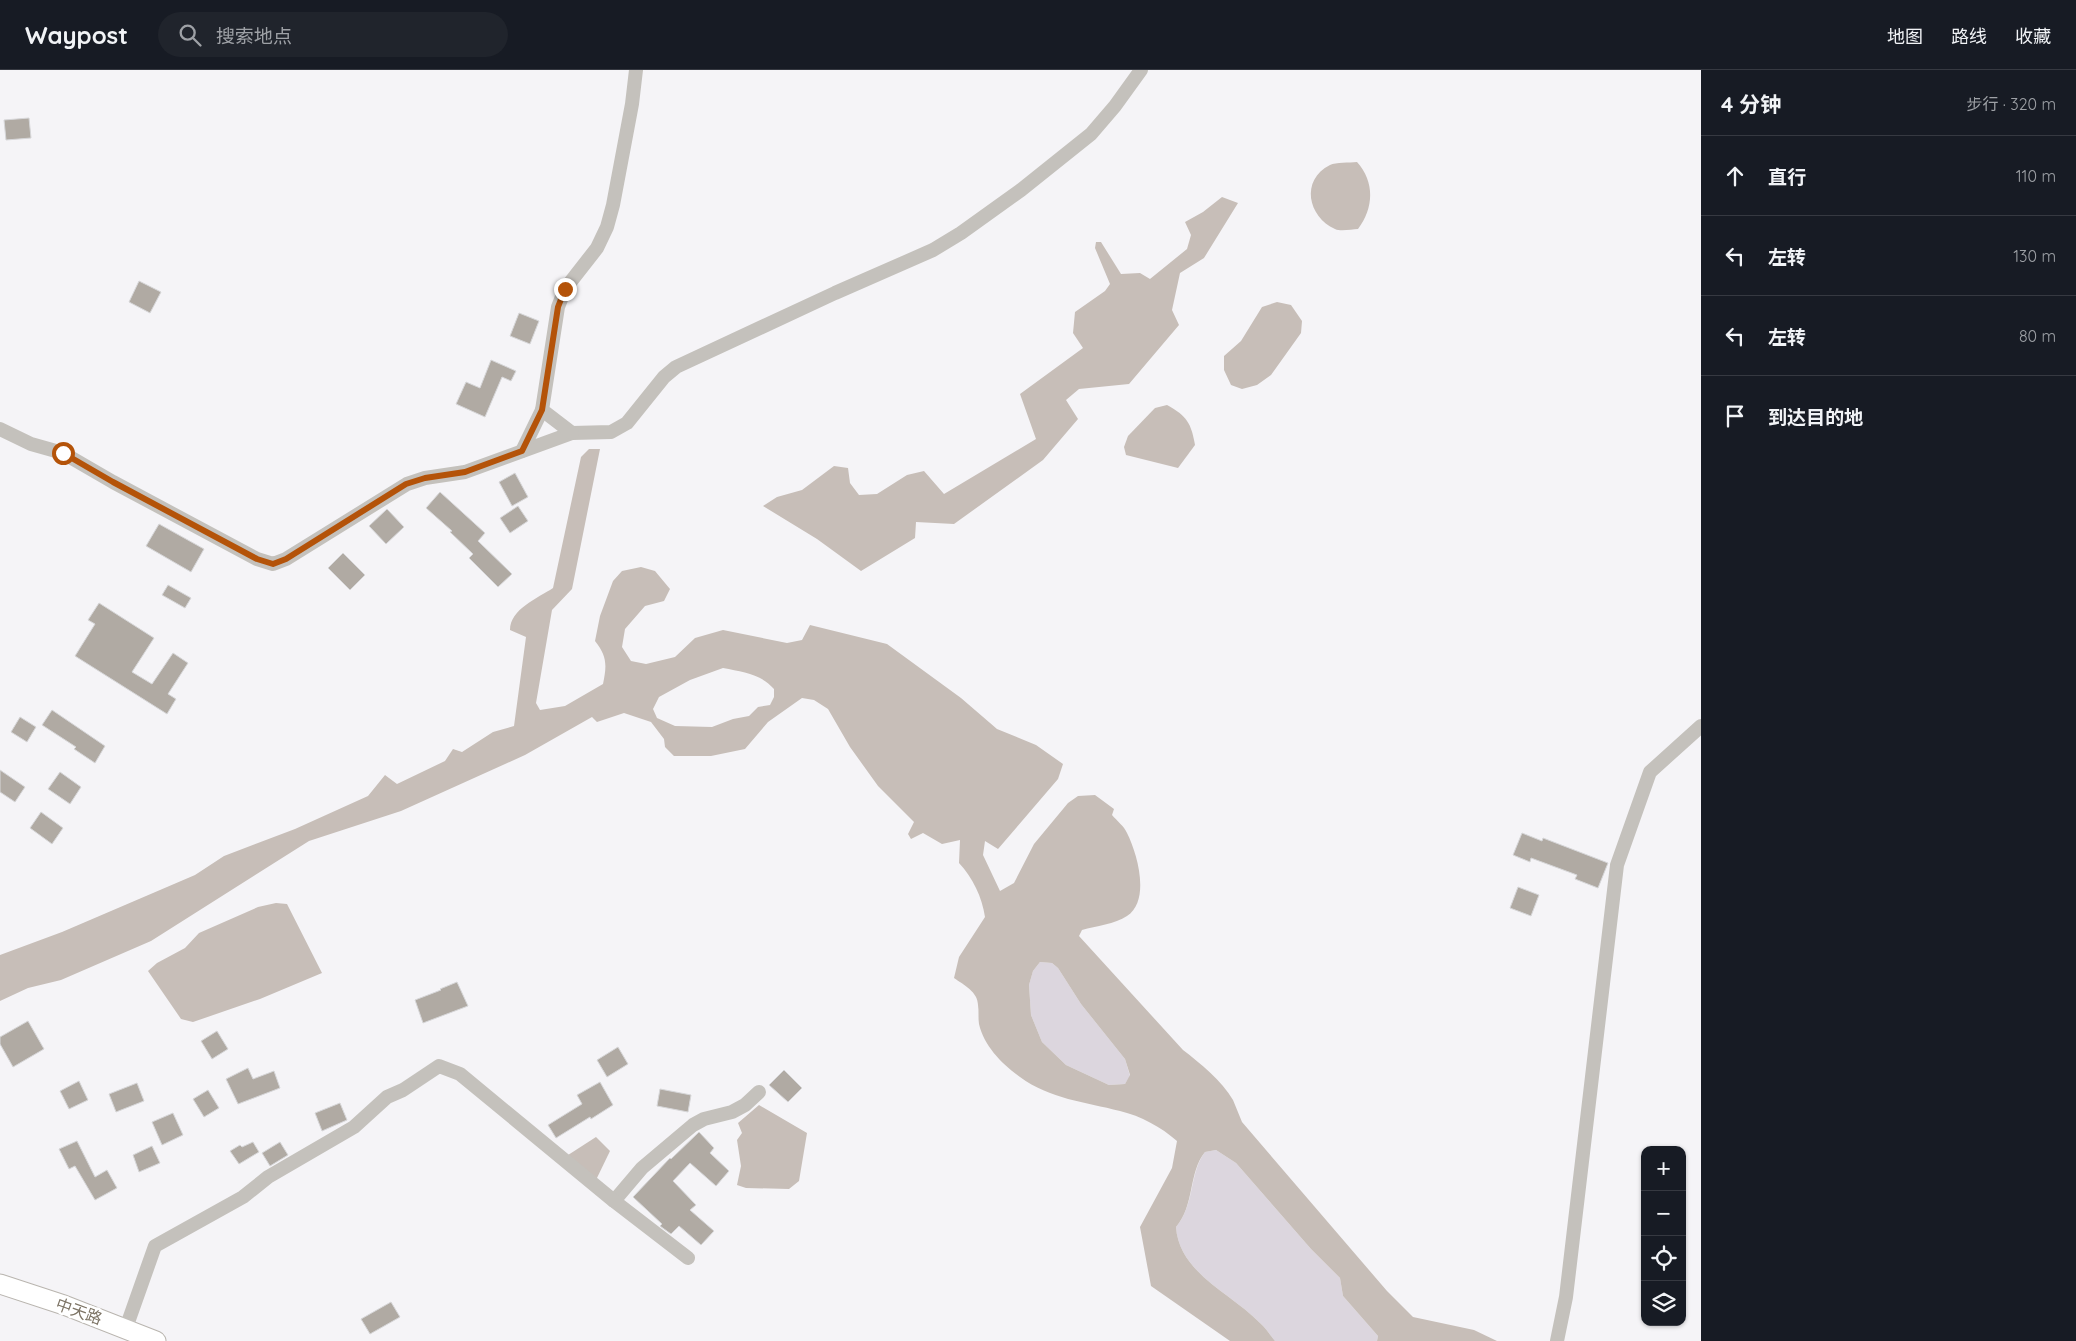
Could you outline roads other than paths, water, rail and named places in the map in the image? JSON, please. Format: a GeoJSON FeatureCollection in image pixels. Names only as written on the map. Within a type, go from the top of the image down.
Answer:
{"type":"FeatureCollection","features":[{"type":"Feature","properties":{"kind":"main road","name":"中天路"},"geometry":{"type":"LineString","coordinates":[[0,1284],[126,1328],[156,1341]]}},
{"type":"Feature","properties":{"kind":"street"},"geometry":{"type":"LineString","coordinates":[[522,451],[542,410],[558,307],[565,289],[597,248],[607,227],[632,104],[636,70]]}},
{"type":"Feature","properties":{"kind":"street"},"geometry":{"type":"LineString","coordinates":[[0,429],[31,444],[63,453],[257,559],[273,564],[286,559],[406,484],[425,478],[465,472],[572,433],[611,432],[627,423],[664,377],[676,367],[932,250],[961,234],[1021,190],[1091,134],[1115,106],[1141,70]]}},
{"type":"Feature","properties":{"kind":"street"},"geometry":{"type":"LineString","coordinates":[[542,410],[572,433]]}},
{"type":"Feature","properties":{"kind":"street"},"geometry":{"type":"LineString","coordinates":[[1557,1341],[1566,1298],[1617,865],[1650,772],[1701,726]]}},
{"type":"Feature","properties":{"kind":"street"},"geometry":{"type":"LineString","coordinates":[[126,1328],[155,1246],[243,1197],[268,1177],[354,1128],[387,1097],[404,1090],[439,1066],[460,1074],[614,1201],[688,1258]]}},
{"type":"Feature","properties":{"kind":"street"},"geometry":{"type":"LineString","coordinates":[[614,1201],[642,1168],[693,1124],[704,1119],[732,1112],[745,1105],[759,1092]]}}]}
